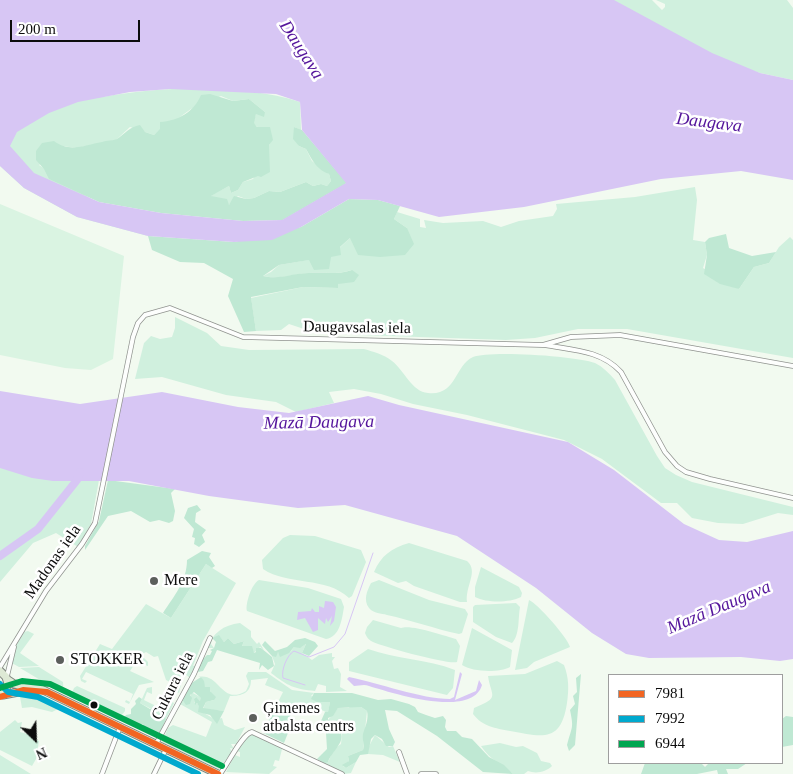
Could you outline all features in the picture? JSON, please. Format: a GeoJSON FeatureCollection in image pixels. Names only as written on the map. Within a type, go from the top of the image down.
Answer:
{"type":"FeatureCollection","features":[{"type":"Feature","properties":{"kind":"highway"},"geometry":{"type":"LineString","coordinates":[[0,671],[14,684],[34,687],[47,692],[219,774]]}},
{"type":"Feature","properties":{"kind":"highway"},"geometry":{"type":"LineString","coordinates":[[1,696],[7,690],[7,679]]}},
{"type":"Feature","properties":{"kind":"highway"},"geometry":{"type":"LineString","coordinates":[[1,696],[23,690],[47,692]]}},
{"type":"Feature","properties":{"kind":"street","name":"Daugavsalas iela"},"geometry":{"type":"LineString","coordinates":[[102,493],[135,330],[141,318],[154,310],[170,308],[243,337],[543,345],[599,355],[621,372],[671,460],[686,472],[793,498]]}},
{"type":"Feature","properties":{"kind":"street","name":"Daugavsalas iela"},"geometry":{"type":"LineString","coordinates":[[543,345],[572,337],[620,335],[793,366]]}},
{"type":"Feature","properties":{"kind":"street","name":"Madonas iela"},"geometry":{"type":"LineString","coordinates":[[0,667],[46,591],[92,528],[102,493]]}},
{"type":"Feature","properties":{"kind":"street","name":"Cukura iela"},"geometry":{"type":"LineString","coordinates":[[156,744],[194,674],[210,638]]}},
{"type":"Feature","properties":{"kind":"street","name":"Madonas iela"},"geometry":{"type":"LineString","coordinates":[[7,679],[15,642]]}},
{"type":"Feature","properties":{"kind":"street"},"geometry":{"type":"LineString","coordinates":[[102,774],[120,727]]}},
{"type":"Feature","properties":{"kind":"street"},"geometry":{"type":"LineString","coordinates":[[219,774],[244,736],[252,732],[342,774]]}},
{"type":"Feature","properties":{"kind":"street"},"geometry":{"type":"LineString","coordinates":[[154,774],[166,749]]}},
{"type":"Feature","properties":{"kind":"street"},"geometry":{"type":"LineString","coordinates":[[400,752],[407,774]]}},
{"type":"Feature","properties":{"kind":"street"},"geometry":{"type":"LineString","coordinates":[[422,774],[436,774]]}},
{"type":"Feature","properties":{"kind":"green space"},"geometry":{"type":"Polygon","coordinates":[[[14,0],[103,97],[150,91],[202,89],[254,92],[300,102],[301,130],[294,127],[299,146],[306,149],[312,161],[329,174],[331,181],[327,186],[321,184],[313,186],[306,182],[280,192],[269,191],[254,198],[246,199],[238,196],[229,205],[210,196],[229,186],[231,193],[238,190],[243,182],[253,179],[268,155],[269,145],[272,140],[253,123],[256,114],[265,112],[249,99],[233,101],[221,96],[191,109],[173,122],[161,122],[161,129],[154,135],[130,127],[116,140],[77,148],[61,146],[39,165],[148,236],[77,217],[24,188],[0,166],[0,4],[14,0]]]}},
{"type":"Feature","properties":{"kind":"green space"},"geometry":{"type":"Polygon","coordinates":[[[510,0],[652,0],[662,10],[665,4],[656,0],[787,0],[793,8],[793,80],[760,73],[510,0]]]}},
{"type":"Feature","properties":{"kind":"green space"},"geometry":{"type":"Polygon","coordinates":[[[210,94],[233,101],[249,99],[265,112],[264,117],[256,114],[254,123],[257,127],[270,127],[273,140],[269,145],[270,172],[261,177],[258,176],[243,182],[238,190],[231,193],[229,186],[211,196],[227,199],[229,205],[234,196],[246,199],[254,198],[269,191],[280,192],[306,182],[313,186],[321,184],[327,186],[331,181],[329,174],[318,167],[306,149],[299,146],[293,139],[294,127],[302,130],[347,183],[283,220],[243,221],[161,213],[99,202],[49,179],[44,169],[36,160],[36,151],[42,143],[54,141],[66,147],[84,146],[115,140],[130,129],[140,125],[145,132],[154,135],[160,129],[160,122],[179,118],[190,111],[201,95],[210,94]]]}},
{"type":"Feature","properties":{"kind":"green space"},"geometry":{"type":"Polygon","coordinates":[[[695,187],[697,200],[693,240],[705,242],[707,255],[703,268],[739,289],[754,267],[769,263],[779,247],[790,237],[793,240],[793,358],[627,329],[578,329],[535,338],[506,340],[360,335],[355,329],[325,324],[307,330],[289,324],[281,330],[256,331],[251,298],[303,287],[338,288],[338,284],[352,270],[280,277],[263,276],[279,265],[331,256],[351,237],[407,228],[394,219],[397,212],[420,219],[420,227],[426,228],[424,220],[443,223],[483,221],[501,227],[519,221],[553,216],[557,209],[556,204],[635,197],[695,187]]]}},
{"type":"Feature","properties":{"kind":"green space"},"geometry":{"type":"Polygon","coordinates":[[[349,199],[378,200],[400,206],[394,219],[407,228],[414,244],[405,255],[380,257],[358,255],[350,238],[340,247],[341,255],[331,257],[329,269],[314,270],[309,260],[279,265],[263,276],[281,277],[303,273],[352,270],[359,275],[354,282],[338,284],[338,288],[303,287],[251,297],[256,331],[244,332],[228,296],[233,279],[204,263],[180,262],[152,250],[148,236],[234,242],[301,227],[349,199]]]}},
{"type":"Feature","properties":{"kind":"green space"},"geometry":{"type":"Polygon","coordinates":[[[0,204],[124,256],[113,359],[91,370],[65,368],[0,355],[0,204]]]}},
{"type":"Feature","properties":{"kind":"green space"},"geometry":{"type":"Polygon","coordinates":[[[726,234],[729,248],[752,256],[776,252],[769,263],[754,267],[739,289],[720,284],[704,274],[707,255],[705,242],[709,238],[726,234]]]}},
{"type":"Feature","properties":{"kind":"green space"},"geometry":{"type":"Polygon","coordinates":[[[175,317],[207,333],[221,346],[249,350],[364,349],[371,351],[392,361],[417,389],[428,393],[437,393],[445,390],[467,361],[482,355],[514,354],[586,360],[601,366],[615,380],[665,468],[692,482],[793,507],[793,515],[778,513],[743,524],[718,523],[692,518],[677,503],[661,503],[602,459],[564,440],[467,415],[413,404],[381,394],[354,389],[329,392],[334,403],[296,412],[276,402],[226,395],[162,377],[135,379],[144,343],[151,336],[160,339],[172,337],[175,328],[175,317]]]}},
{"type":"Feature","properties":{"kind":"green space"},"geometry":{"type":"Polygon","coordinates":[[[0,450],[85,469],[99,480],[91,524],[78,547],[56,533],[33,543],[0,582],[0,450]]]}},
{"type":"Feature","properties":{"kind":"green space"},"geometry":{"type":"Polygon","coordinates":[[[108,480],[175,489],[171,493],[175,511],[173,521],[169,523],[159,520],[150,522],[131,511],[108,516],[85,550],[85,546],[99,521],[108,480]]]}},
{"type":"Feature","properties":{"kind":"green space"},"geometry":{"type":"Polygon","coordinates":[[[197,505],[201,510],[196,513],[195,522],[206,530],[202,535],[205,542],[199,547],[194,544],[195,538],[192,537],[194,529],[184,518],[188,508],[197,505]]]}},
{"type":"Feature","properties":{"kind":"green space"},"geometry":{"type":"Polygon","coordinates":[[[290,535],[315,536],[361,550],[366,562],[352,596],[349,598],[340,591],[329,587],[284,578],[263,569],[262,560],[283,538],[290,535]]]}},
{"type":"Feature","properties":{"kind":"green space"},"geometry":{"type":"Polygon","coordinates":[[[409,543],[467,561],[472,569],[472,574],[467,602],[460,602],[414,586],[406,581],[398,583],[374,572],[387,553],[409,543]]]}},
{"type":"Feature","properties":{"kind":"green space"},"geometry":{"type":"Polygon","coordinates":[[[202,551],[211,553],[209,557],[215,566],[212,568],[206,564],[171,618],[163,613],[182,582],[187,560],[202,551]]]}},
{"type":"Feature","properties":{"kind":"green space"},"geometry":{"type":"Polygon","coordinates":[[[206,564],[236,583],[203,641],[193,666],[197,665],[190,678],[185,674],[183,676],[179,693],[175,691],[174,684],[166,680],[158,656],[154,657],[146,652],[141,655],[148,662],[148,666],[136,662],[130,671],[154,682],[139,685],[129,704],[125,702],[126,700],[130,702],[133,694],[86,672],[82,679],[87,681],[85,683],[81,681],[80,676],[100,644],[112,649],[146,604],[171,618],[206,564]]]}},
{"type":"Feature","properties":{"kind":"green space"},"geometry":{"type":"Polygon","coordinates":[[[481,567],[519,587],[522,593],[521,597],[498,601],[475,597],[475,587],[481,567]]]}},
{"type":"Feature","properties":{"kind":"green space"},"geometry":{"type":"Polygon","coordinates":[[[259,580],[308,588],[341,599],[344,607],[337,631],[331,638],[326,639],[247,611],[250,594],[254,585],[259,580]]]}},
{"type":"Feature","properties":{"kind":"green space"},"geometry":{"type":"Polygon","coordinates":[[[379,580],[429,600],[465,609],[468,614],[462,633],[450,632],[373,611],[367,605],[366,596],[371,583],[379,580]]]}},
{"type":"Feature","properties":{"kind":"green space"},"geometry":{"type":"Polygon","coordinates":[[[529,600],[552,621],[570,647],[534,662],[527,668],[515,670],[529,600]]]}},
{"type":"Feature","properties":{"kind":"green space"},"geometry":{"type":"Polygon","coordinates":[[[516,603],[520,607],[516,636],[512,643],[496,637],[473,622],[473,607],[475,605],[516,603]]]}},
{"type":"Feature","properties":{"kind":"green space"},"geometry":{"type":"Polygon","coordinates":[[[373,620],[401,628],[420,629],[456,639],[460,646],[457,662],[430,658],[373,642],[368,639],[365,633],[373,620]]]}},
{"type":"Feature","properties":{"kind":"green space"},"geometry":{"type":"Polygon","coordinates":[[[240,623],[251,631],[251,637],[257,644],[259,642],[264,650],[260,647],[254,653],[242,646],[244,641],[234,644],[228,638],[224,642],[220,637],[212,638],[224,628],[240,623]]]}},
{"type":"Feature","properties":{"kind":"green space"},"geometry":{"type":"Polygon","coordinates":[[[472,628],[512,650],[510,667],[486,671],[462,665],[472,628]]]}},
{"type":"Feature","properties":{"kind":"green space"},"geometry":{"type":"Polygon","coordinates":[[[28,631],[34,634],[20,653],[39,666],[19,667],[10,662],[14,649],[24,632],[28,631]]]}},
{"type":"Feature","properties":{"kind":"green space"},"geometry":{"type":"Polygon","coordinates":[[[219,635],[224,642],[228,638],[234,644],[244,641],[242,646],[252,646],[254,653],[256,648],[261,648],[272,657],[274,666],[268,670],[262,665],[259,670],[260,663],[217,650],[212,661],[208,662],[203,671],[198,672],[201,661],[207,655],[210,655],[212,651],[210,650],[214,648],[216,642],[212,638],[219,635]]]}},
{"type":"Feature","properties":{"kind":"green space"},"geometry":{"type":"Polygon","coordinates":[[[305,638],[315,642],[318,646],[309,656],[302,653],[306,644],[300,648],[294,647],[289,653],[280,657],[278,652],[276,657],[272,656],[262,645],[265,641],[275,651],[287,647],[295,640],[305,638]]]}},
{"type":"Feature","properties":{"kind":"green space"},"geometry":{"type":"Polygon","coordinates":[[[212,639],[211,644],[214,648],[207,648],[209,643],[212,639]]]}},
{"type":"Feature","properties":{"kind":"green space"},"geometry":{"type":"Polygon","coordinates":[[[306,644],[302,653],[312,660],[319,655],[332,653],[332,657],[335,657],[332,661],[334,669],[338,668],[341,674],[340,687],[347,691],[326,692],[326,686],[318,684],[315,691],[296,688],[271,673],[275,664],[272,656],[278,652],[280,655],[291,651],[294,647],[301,647],[306,644]]]}},
{"type":"Feature","properties":{"kind":"green space"},"geometry":{"type":"Polygon","coordinates":[[[368,649],[389,655],[434,663],[455,670],[453,688],[447,695],[349,671],[349,662],[368,649]]]}},
{"type":"Feature","properties":{"kind":"green space"},"geometry":{"type":"Polygon","coordinates":[[[557,661],[564,665],[568,688],[564,716],[555,731],[549,734],[532,735],[499,729],[481,722],[473,714],[474,708],[491,699],[492,692],[488,676],[525,674],[557,661]]]}},
{"type":"Feature","properties":{"kind":"green space"},"geometry":{"type":"Polygon","coordinates":[[[39,667],[63,682],[64,694],[20,668],[39,667]]]}},
{"type":"Feature","properties":{"kind":"green space"},"geometry":{"type":"Polygon","coordinates":[[[248,672],[266,672],[292,690],[314,693],[311,696],[330,702],[328,713],[311,705],[290,711],[287,716],[277,714],[279,705],[277,704],[283,692],[265,685],[268,678],[251,680],[248,691],[238,695],[230,696],[224,711],[203,709],[206,702],[214,700],[209,688],[205,688],[201,677],[211,679],[226,692],[238,694],[246,691],[249,684],[246,676],[248,672]]]}},
{"type":"Feature","properties":{"kind":"green space"},"geometry":{"type":"Polygon","coordinates":[[[581,674],[575,745],[569,751],[567,745],[572,724],[570,710],[575,704],[573,696],[577,692],[576,678],[581,674]]]}},
{"type":"Feature","properties":{"kind":"green space"},"geometry":{"type":"Polygon","coordinates":[[[201,677],[205,687],[210,687],[210,691],[216,697],[214,700],[206,702],[203,708],[224,711],[217,724],[210,715],[198,712],[199,706],[197,703],[195,705],[194,699],[196,697],[200,701],[201,698],[194,692],[190,695],[192,698],[190,704],[186,705],[182,699],[190,684],[201,677]]]}},
{"type":"Feature","properties":{"kind":"green space"},"geometry":{"type":"Polygon","coordinates":[[[77,686],[125,708],[125,711],[118,720],[97,708],[70,697],[77,686]]]}},
{"type":"Feature","properties":{"kind":"green space"},"geometry":{"type":"Polygon","coordinates":[[[152,687],[152,694],[147,692],[144,700],[164,710],[168,702],[164,698],[174,703],[166,719],[164,715],[156,716],[155,711],[140,703],[147,688],[152,687]]]}},
{"type":"Feature","properties":{"kind":"green space"},"geometry":{"type":"Polygon","coordinates":[[[191,692],[202,698],[202,701],[200,701],[195,697],[194,703],[199,704],[202,712],[218,721],[218,719],[222,718],[224,725],[235,730],[245,727],[236,744],[231,744],[234,749],[230,748],[232,752],[219,769],[162,742],[168,728],[173,725],[206,737],[212,722],[180,704],[182,699],[190,703],[191,692]]]}},
{"type":"Feature","properties":{"kind":"green space"},"geometry":{"type":"Polygon","coordinates":[[[314,693],[352,693],[378,700],[391,699],[409,704],[415,707],[418,712],[435,718],[443,716],[446,720],[445,727],[447,731],[456,731],[462,737],[472,739],[489,757],[504,765],[513,774],[483,772],[437,736],[397,711],[385,710],[389,729],[395,742],[393,746],[386,746],[382,739],[375,735],[371,739],[368,754],[360,755],[356,762],[346,768],[342,765],[349,761],[348,756],[363,750],[363,734],[367,720],[367,711],[361,707],[338,708],[333,716],[328,718],[328,720],[332,721],[332,725],[321,721],[325,712],[328,712],[330,702],[317,702],[311,699],[314,693]]]}},
{"type":"Feature","properties":{"kind":"green space"},"geometry":{"type":"Polygon","coordinates":[[[29,695],[45,697],[64,706],[52,712],[32,707],[22,708],[20,697],[29,695]]]}},
{"type":"Feature","properties":{"kind":"green space"},"geometry":{"type":"Polygon","coordinates":[[[139,697],[142,699],[140,703],[150,709],[155,708],[155,715],[164,715],[166,719],[159,736],[151,735],[152,729],[144,728],[143,724],[137,725],[123,720],[126,715],[131,714],[131,709],[139,697]]]}},
{"type":"Feature","properties":{"kind":"green space"},"geometry":{"type":"Polygon","coordinates":[[[277,704],[281,707],[277,714],[287,716],[288,712],[294,709],[288,720],[292,723],[284,743],[263,733],[277,704]]]}},
{"type":"Feature","properties":{"kind":"green space"},"geometry":{"type":"Polygon","coordinates":[[[350,706],[361,707],[367,711],[363,750],[348,756],[349,761],[343,766],[346,768],[356,762],[351,773],[344,774],[303,754],[319,761],[328,762],[334,749],[341,744],[342,734],[333,731],[335,727],[328,720],[338,708],[349,708],[350,706]]]}},
{"type":"Feature","properties":{"kind":"green space"},"geometry":{"type":"Polygon","coordinates":[[[786,716],[793,717],[793,745],[783,747],[783,718],[786,716]]]}},
{"type":"Feature","properties":{"kind":"green space"},"geometry":{"type":"Polygon","coordinates":[[[15,720],[18,723],[22,722],[20,732],[35,736],[34,739],[39,741],[36,759],[32,766],[0,750],[0,732],[15,720]]]}},
{"type":"Feature","properties":{"kind":"green space"},"geometry":{"type":"Polygon","coordinates":[[[329,729],[336,730],[339,734],[341,733],[341,741],[328,762],[324,763],[317,759],[327,749],[326,733],[329,729]]]}},
{"type":"Feature","properties":{"kind":"green space"},"geometry":{"type":"Polygon","coordinates":[[[254,734],[286,749],[282,749],[279,761],[275,760],[273,766],[277,767],[269,774],[226,772],[235,755],[240,757],[240,752],[237,751],[243,739],[254,734]]]}},
{"type":"Feature","properties":{"kind":"green space"},"geometry":{"type":"Polygon","coordinates":[[[375,735],[389,747],[393,746],[400,762],[383,755],[368,754],[368,748],[375,735]]]}},
{"type":"Feature","properties":{"kind":"green space"},"geometry":{"type":"Polygon","coordinates":[[[500,743],[516,747],[523,746],[537,753],[541,761],[550,763],[552,766],[541,772],[528,771],[524,774],[513,774],[492,758],[481,746],[500,743]]]}},
{"type":"Feature","properties":{"kind":"green space"},"geometry":{"type":"Polygon","coordinates":[[[0,755],[31,774],[0,774],[0,755]]]}},
{"type":"Feature","properties":{"kind":"green space"},"geometry":{"type":"Polygon","coordinates":[[[645,764],[702,764],[705,767],[708,764],[746,764],[738,769],[726,769],[728,774],[718,774],[717,770],[697,774],[641,774],[645,764]]]}},
{"type":"Feature","properties":{"kind":"water","name":"Daugava"},"geometry":{"type":"Polygon","coordinates":[[[0,0],[614,0],[712,53],[760,73],[793,80],[793,180],[741,171],[661,179],[524,207],[439,217],[378,200],[349,199],[301,227],[272,240],[234,242],[148,236],[77,217],[24,188],[0,166],[0,0]],[[170,89],[130,92],[78,102],[49,113],[17,132],[10,146],[34,173],[99,202],[161,213],[243,221],[282,220],[346,183],[302,130],[300,102],[276,94],[170,89]]]}},
{"type":"Feature","properties":{"kind":"water","name":"Mazā Daugava"},"geometry":{"type":"Polygon","coordinates":[[[0,391],[80,404],[162,392],[238,407],[289,413],[368,396],[399,405],[568,442],[614,470],[684,524],[719,540],[747,542],[793,531],[793,659],[780,661],[741,657],[649,658],[626,654],[592,633],[536,588],[457,536],[345,505],[298,508],[209,496],[129,481],[53,481],[32,478],[0,468],[0,391]]]}},
{"type":"Feature","properties":{"kind":"water"},"geometry":{"type":"Polygon","coordinates":[[[325,601],[333,602],[336,607],[334,621],[330,626],[332,616],[328,622],[326,618],[325,624],[318,618],[318,630],[313,632],[305,618],[297,620],[298,612],[311,611],[312,608],[315,612],[319,612],[319,606],[324,608],[325,601]]]}},
{"type":"Feature","properties":{"kind":"water"},"geometry":{"type":"Polygon","coordinates":[[[460,672],[462,674],[455,700],[476,691],[479,680],[482,685],[475,695],[463,700],[448,702],[412,698],[367,685],[354,686],[347,679],[349,677],[413,694],[450,699],[454,697],[460,672]]]}},
{"type":"Feature","properties":{"kind":"waterway"},"geometry":{"type":"LineString","coordinates":[[0,556],[38,529],[77,480],[80,472]]}},
{"type":"Feature","properties":{"kind":"waterway"},"geometry":{"type":"LineString","coordinates":[[305,685],[283,678],[287,659],[294,651],[309,657],[334,647],[345,634],[373,553]]}},
{"type":"Feature","properties":{"kind":"transit line","name":"6944"},"geometry":{"type":"LineString","coordinates":[[0,688],[22,681],[50,684],[222,766]]}},
{"type":"Feature","properties":{"kind":"transit line","name":"7992"},"geometry":{"type":"LineString","coordinates":[[0,684],[8,692],[38,697],[198,774]]}},
{"type":"Feature","properties":{"kind":"transit line","name":"7981"},"geometry":{"type":"LineString","coordinates":[[0,697],[23,690],[47,692],[218,774]]}},
{"type":"Feature","properties":{"kind":"place","name":"Mere"},"geometry":{"type":"Point","coordinates":[154,581]}},
{"type":"Feature","properties":{"kind":"place","name":"STOKKER"},"geometry":{"type":"Point","coordinates":[60,660]}},
{"type":"Feature","properties":{"kind":"place","name":"Ģimenes atbalsta centrs"},"geometry":{"type":"Point","coordinates":[253,718]}}]}
